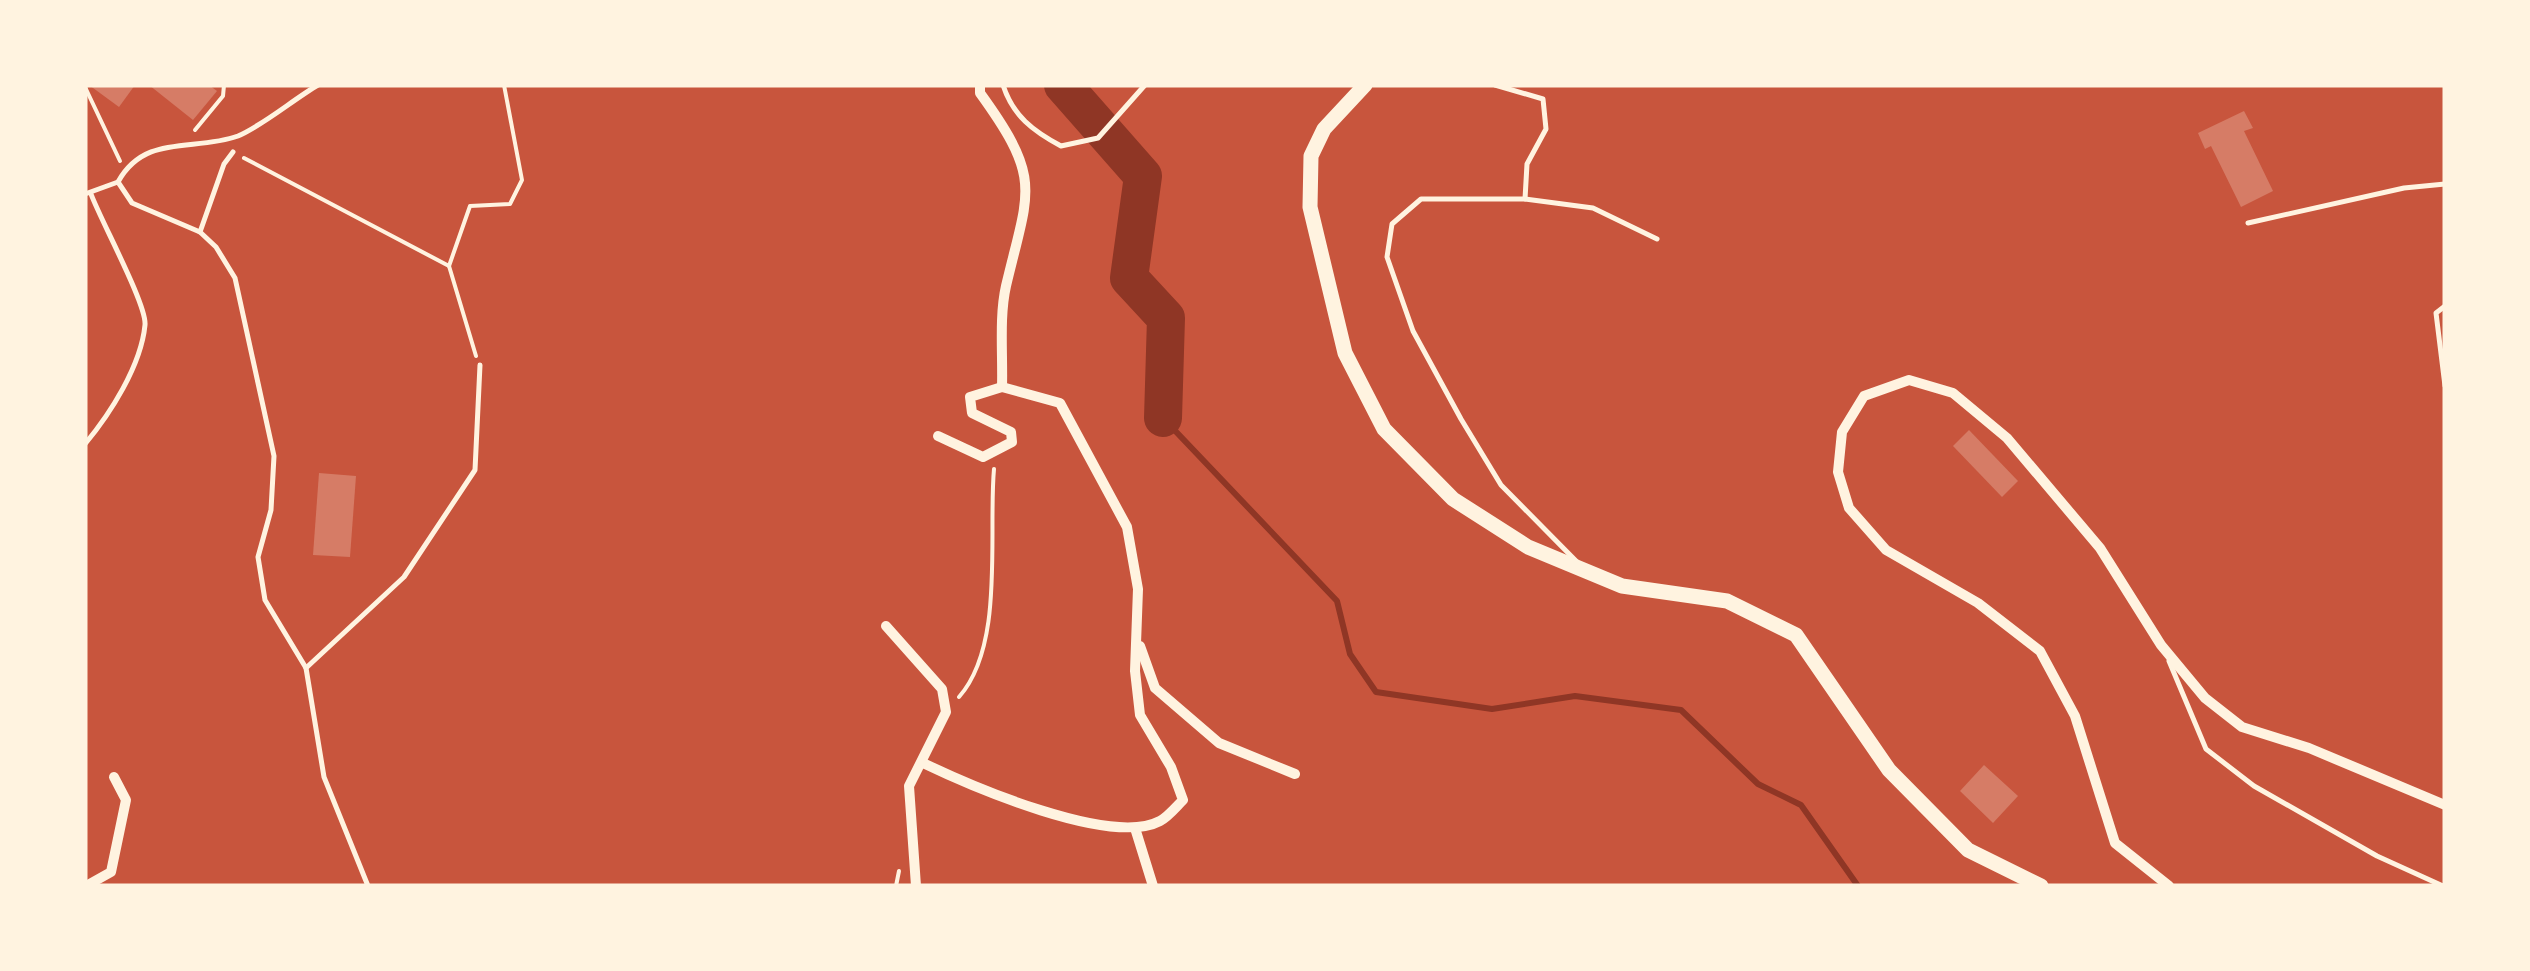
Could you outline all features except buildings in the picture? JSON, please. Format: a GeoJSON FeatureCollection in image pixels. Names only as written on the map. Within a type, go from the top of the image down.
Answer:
{"type":"FeatureCollection","features":[{"type":"Feature","properties":{"kind":"main road"},"geometry":{"type":"LineString","coordinates":[[1365,85],[1324,128],[1311,156],[1310,207],[1346,354],[1384,429],[1453,499],[1528,548],[1622,586],[1727,601],[1796,635],[1889,770],[1968,850],[2040,886]]}},
{"type":"Feature","properties":{"kind":"street"},"geometry":{"type":"LineString","coordinates":[[980,85],[980,93],[1016,144],[1024,169],[1025,224],[1005,290],[1002,387]]}},
{"type":"Feature","properties":{"kind":"street"},"geometry":{"type":"LineString","coordinates":[[2169,886],[2115,843],[2075,716],[2040,650],[1978,603],[1886,550],[1849,508],[1838,472],[1842,432],[1864,396],[1910,380],[1952,393],[2007,438],[2100,548],[2161,645],[2206,698],[2242,727],[2308,748],[2445,804]]}},
{"type":"Feature","properties":{"kind":"street"},"geometry":{"type":"LineString","coordinates":[[923,763],[1048,812],[1134,828],[1161,821],[1183,800],[1171,766],[1140,715],[1138,590],[1127,528],[1060,403],[1002,387],[970,396],[972,413],[1011,432],[1012,442],[983,458],[938,436]]}},
{"type":"Feature","properties":{"kind":"street"},"geometry":{"type":"LineString","coordinates":[[886,626],[942,690],[946,712],[909,786],[916,886]]}},
{"type":"Feature","properties":{"kind":"street"},"geometry":{"type":"LineString","coordinates":[[1138,640],[1156,688],[1219,742],[1294,774]]}},
{"type":"Feature","properties":{"kind":"street"},"geometry":{"type":"LineString","coordinates":[[86,886],[110,872],[126,800],[114,777]]}},
{"type":"Feature","properties":{"kind":"street"},"geometry":{"type":"LineString","coordinates":[[1134,828],[1153,886]]}},
{"type":"Feature","properties":{"kind":"lane"},"geometry":{"type":"LineString","coordinates":[[85,444],[128,376],[146,323],[130,278],[88,194],[118,182],[125,170],[161,146],[238,136],[318,85]]}},
{"type":"Feature","properties":{"kind":"lane"},"geometry":{"type":"LineString","coordinates":[[1002,85],[1009,106],[1061,146],[1098,138],[1145,85]]}},
{"type":"Feature","properties":{"kind":"lane"},"geometry":{"type":"LineString","coordinates":[[1494,85],[1543,100],[1546,128],[1528,164],[1525,198]]}},
{"type":"Feature","properties":{"kind":"lane"},"geometry":{"type":"LineString","coordinates":[[200,232],[224,164],[233,152]]}},
{"type":"Feature","properties":{"kind":"lane"},"geometry":{"type":"LineString","coordinates":[[118,182],[132,202],[200,232],[216,246],[236,278],[274,456],[271,510],[258,557],[265,600],[306,668],[324,777],[368,886]]}},
{"type":"Feature","properties":{"kind":"lane"},"geometry":{"type":"LineString","coordinates":[[2248,223],[2404,188],[2445,184]]}},
{"type":"Feature","properties":{"kind":"lane"},"geometry":{"type":"LineString","coordinates":[[1583,570],[1572,553],[1501,485],[1413,331],[1387,256],[1392,224],[1422,199],[1525,198],[1593,208],[1657,240]]}},
{"type":"Feature","properties":{"kind":"lane"},"geometry":{"type":"LineString","coordinates":[[2445,306],[2436,312],[2445,386]]}},
{"type":"Feature","properties":{"kind":"lane"},"geometry":{"type":"LineString","coordinates":[[306,668],[404,577],[475,470],[480,365]]}},
{"type":"Feature","properties":{"kind":"lane"},"geometry":{"type":"LineString","coordinates":[[2161,645],[2206,748],[2254,786],[2377,856],[2443,886]]}},
{"type":"Feature","properties":{"kind":"path"},"geometry":{"type":"LineString","coordinates":[[184,143],[224,96],[224,85]]}},
{"type":"Feature","properties":{"kind":"path"},"geometry":{"type":"LineString","coordinates":[[480,365],[448,266],[470,206],[510,204],[522,180],[504,85]]}},
{"type":"Feature","properties":{"kind":"path"},"geometry":{"type":"LineString","coordinates":[[85,87],[125,170]]}},
{"type":"Feature","properties":{"kind":"path"},"geometry":{"type":"LineString","coordinates":[[233,152],[448,266]]}},
{"type":"Feature","properties":{"kind":"path"},"geometry":{"type":"LineString","coordinates":[[946,712],[969,686],[985,642],[996,453]]}},
{"type":"Feature","properties":{"kind":"waterway"},"geometry":{"type":"LineString","coordinates":[[1063,85],[1143,176],[1129,278],[1166,318],[1163,418]]}},
{"type":"Feature","properties":{"kind":"waterway"},"geometry":{"type":"LineString","coordinates":[[1163,418],[1337,601],[1350,654],[1376,692],[1492,709],[1575,696],[1681,710],[1758,784],[1801,805],[1858,886]]}}]}
